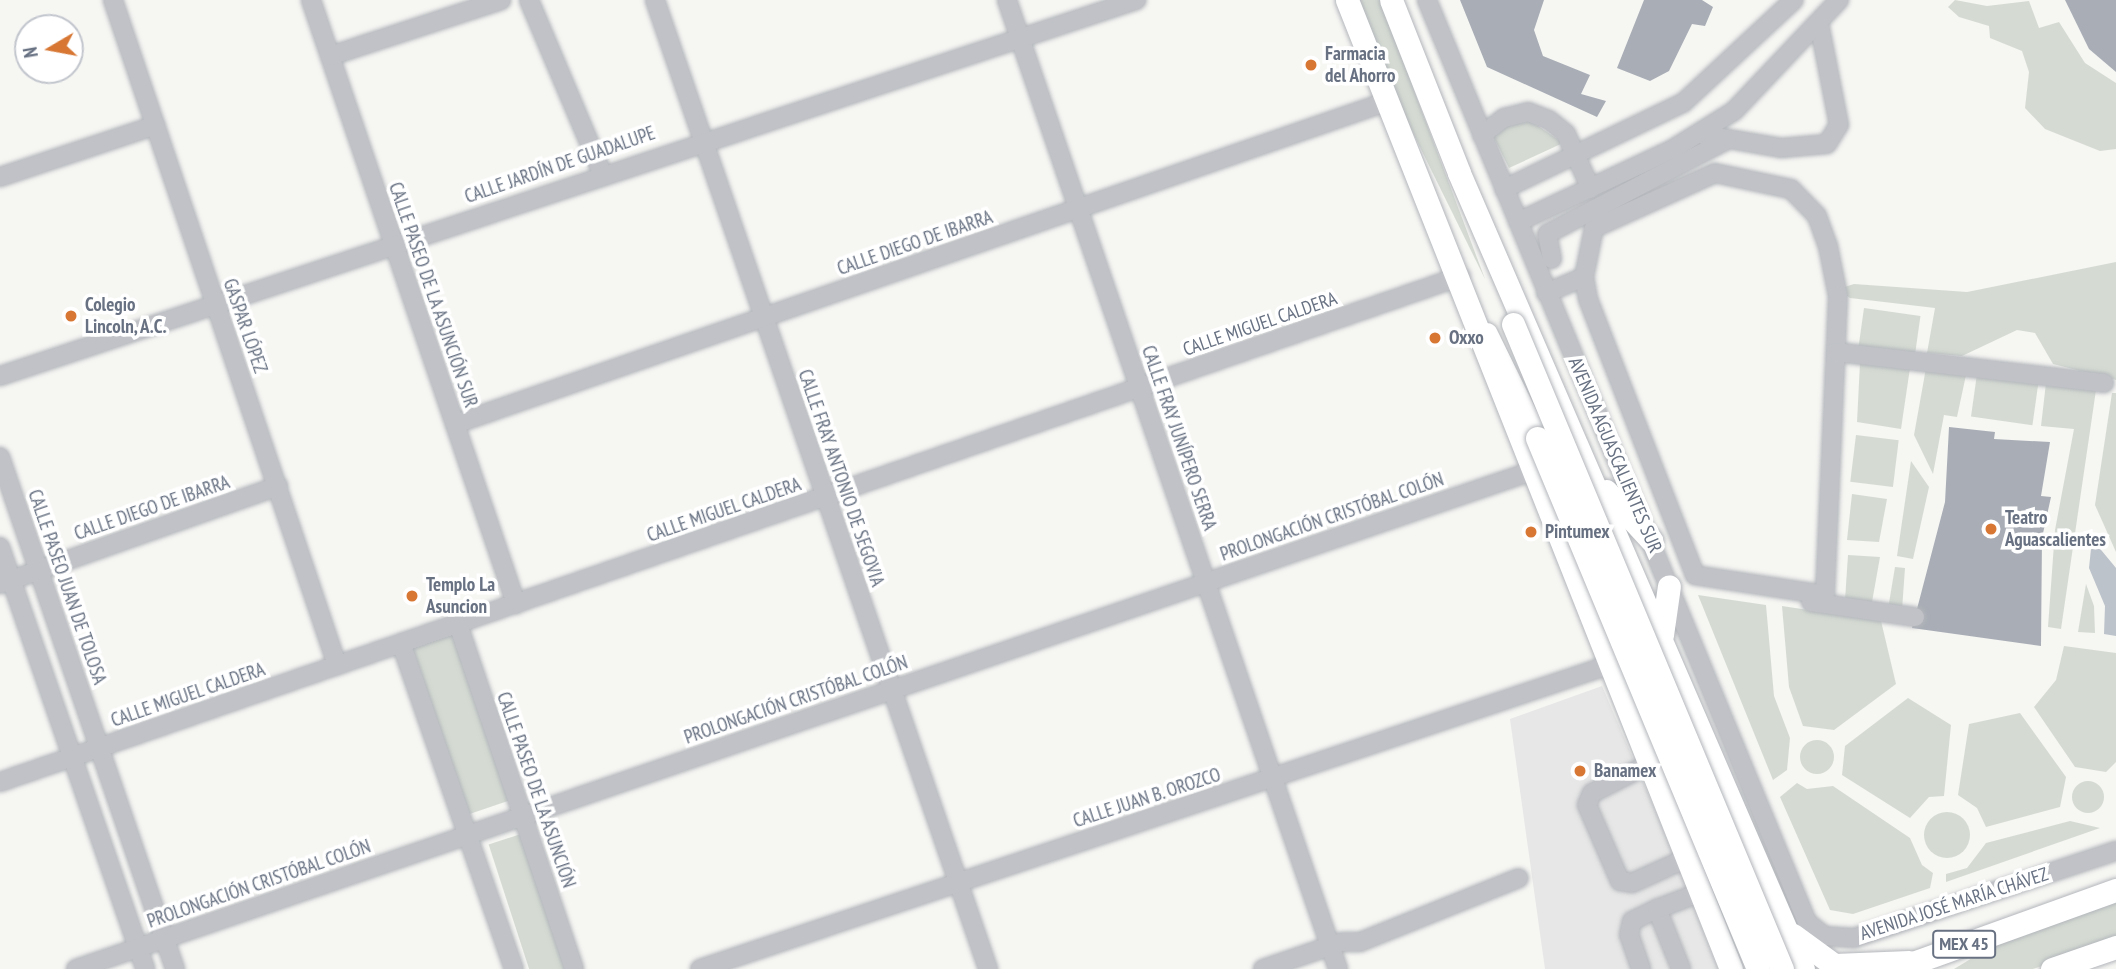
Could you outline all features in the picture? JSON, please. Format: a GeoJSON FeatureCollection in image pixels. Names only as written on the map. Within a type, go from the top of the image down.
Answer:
{"type":"FeatureCollection","features":[{"type":"Feature","properties":{"kind":"main road"},"geometry":{"type":"LineString","coordinates":[[1347,0],[1461,276],[1480,325],[1488,367],[1606,666],[1731,969]]}},
{"type":"Feature","properties":{"kind":"main road","name":"AVENIDA AGUASCALIENTES SUR"},"geometry":{"type":"LineString","coordinates":[[1391,0],[1459,173],[1513,324],[1782,969]]}},
{"type":"Feature","properties":{"kind":"main road","name":"AVENIDA AGUASCALIENTES SUR"},"geometry":{"type":"LineString","coordinates":[[1459,173],[1594,477],[1740,817],[1793,915],[1804,969]]}},
{"type":"Feature","properties":{"kind":"main road"},"geometry":{"type":"LineString","coordinates":[[1480,325],[1504,359],[1758,969]]}},
{"type":"Feature","properties":{"kind":"main road"},"geometry":{"type":"LineString","coordinates":[[1594,477],[1651,540]]}},
{"type":"Feature","properties":{"kind":"main road"},"geometry":{"type":"LineString","coordinates":[[1662,635],[1683,582]]}},
{"type":"Feature","properties":{"kind":"main road"},"geometry":{"type":"LineString","coordinates":[[1665,811],[1683,832],[1705,844],[1731,833],[1740,817]]}},
{"type":"Feature","properties":{"kind":"main road","name":"AVENIDA JOSÉ MARÍA CHÁVEZ"},"geometry":{"type":"LineString","coordinates":[[1793,915],[1804,947],[1834,965],[1904,965],[2116,890]]}},
{"type":"Feature","properties":{"kind":"main road"},"geometry":{"type":"LineString","coordinates":[[2052,969],[2116,947]]}},
{"type":"Feature","properties":{"kind":"street","name":"GASPAR LÓPEZ"},"geometry":{"type":"LineString","coordinates":[[113,0],[337,665]]}},
{"type":"Feature","properties":{"kind":"street","name":"CALLE PASEO DE LA ASUNCIÓN SUR"},"geometry":{"type":"LineString","coordinates":[[312,0],[516,604]]}},
{"type":"Feature","properties":{"kind":"street"},"geometry":{"type":"LineString","coordinates":[[330,56],[502,0]]}},
{"type":"Feature","properties":{"kind":"street"},"geometry":{"type":"LineString","coordinates":[[529,0],[602,173]]}},
{"type":"Feature","properties":{"kind":"street","name":"CALLE FRAY ANTONIO DE SEGOVIA"},"geometry":{"type":"LineString","coordinates":[[655,0],[988,969]]}},
{"type":"Feature","properties":{"kind":"street","name":"CALLE FRAY JUNÍPERO SERRA"},"geometry":{"type":"LineString","coordinates":[[1007,0],[1272,778],[1336,944],[1338,969]]}},
{"type":"Feature","properties":{"kind":"street","name":"CALLE JARDÍN DE GUADALUPE"},"geometry":{"type":"LineString","coordinates":[[0,376],[703,139],[1136,0]]}},
{"type":"Feature","properties":{"kind":"street","name":"AVENIDA AGUASCALIENTES SUR"},"geometry":{"type":"LineString","coordinates":[[1426,0],[1651,540],[1683,582],[1793,915]]}},
{"type":"Feature","properties":{"kind":"street"},"geometry":{"type":"LineString","coordinates":[[1504,189],[1683,103],[1794,0]]}},
{"type":"Feature","properties":{"kind":"street"},"geometry":{"type":"LineString","coordinates":[[1518,222],[1673,149],[1734,111],[1839,0]]}},
{"type":"Feature","properties":{"kind":"street"},"geometry":{"type":"LineString","coordinates":[[1700,134],[1782,148],[1827,144],[1839,125],[1819,23]]}},
{"type":"Feature","properties":{"kind":"street","name":"CALLE DIEGO DE IBARRA"},"geometry":{"type":"LineString","coordinates":[[455,424],[1389,101]]}},
{"type":"Feature","properties":{"kind":"street"},"geometry":{"type":"LineString","coordinates":[[1482,135],[1504,118],[1528,112],[1566,134],[1591,189]]}},
{"type":"Feature","properties":{"kind":"street"},"geometry":{"type":"LineString","coordinates":[[0,177],[156,125]]}},
{"type":"Feature","properties":{"kind":"street"},"geometry":{"type":"LineString","coordinates":[[1552,259],[1546,234],[1727,140]]}},
{"type":"Feature","properties":{"kind":"street"},"geometry":{"type":"LineString","coordinates":[[1673,149],[1691,181]]}},
{"type":"Feature","properties":{"kind":"street"},"geometry":{"type":"LineString","coordinates":[[1715,173],[1752,178],[1791,190],[1817,216],[1838,296],[1825,595],[1683,582],[1643,437],[1584,277],[1594,228],[1691,181],[1715,173]]}},
{"type":"Feature","properties":{"kind":"street","name":"CALLE MIGUEL CALDERA"},"geometry":{"type":"LineString","coordinates":[[0,782],[1461,276]]}},
{"type":"Feature","properties":{"kind":"street"},"geometry":{"type":"LineString","coordinates":[[1546,293],[1584,277]]}},
{"type":"Feature","properties":{"kind":"street"},"geometry":{"type":"LineString","coordinates":[[1836,352],[2104,383]]}},
{"type":"Feature","properties":{"kind":"street"},"geometry":{"type":"LineString","coordinates":[[1611,446],[1643,437]]}},
{"type":"Feature","properties":{"kind":"street","name":"CALLE PASEO JUAN DE TOLOSA"},"geometry":{"type":"LineString","coordinates":[[0,457],[175,969]]}},
{"type":"Feature","properties":{"kind":"street","name":"PROLONGACIÓN CRISTÓBAL COLÓN"},"geometry":{"type":"LineString","coordinates":[[76,969],[1530,472]]}},
{"type":"Feature","properties":{"kind":"street","name":"CALLE DIEGO DE IBARRA"},"geometry":{"type":"LineString","coordinates":[[5,582],[278,486]]}},
{"type":"Feature","properties":{"kind":"street"},"geometry":{"type":"LineString","coordinates":[[0,547],[5,582],[73,757],[145,969]]}},
{"type":"Feature","properties":{"kind":"street"},"geometry":{"type":"LineString","coordinates":[[1683,582],[1915,617]]}},
{"type":"Feature","properties":{"kind":"street","name":"CALLE PASEO DE LA ASUNCIÓN"},"geometry":{"type":"LineString","coordinates":[[458,624],[574,969]]}},
{"type":"Feature","properties":{"kind":"street"},"geometry":{"type":"LineString","coordinates":[[401,643],[514,969]]}},
{"type":"Feature","properties":{"kind":"street","name":"CALLE JUAN B. OROZCO"},"geometry":{"type":"LineString","coordinates":[[700,969],[1606,666]]}},
{"type":"Feature","properties":{"kind":"street"},"geometry":{"type":"LineString","coordinates":[[1647,765],[1592,793],[1587,805],[1619,881],[1632,883],[1685,859]]}},
{"type":"Feature","properties":{"kind":"street","name":"AVENIDA JOSÉ MARÍA CHÁVEZ"},"geometry":{"type":"LineString","coordinates":[[1793,915],[1824,936],[1854,938],[2116,850]]}},
{"type":"Feature","properties":{"kind":"street"},"geometry":{"type":"LineString","coordinates":[[1262,969],[1336,944],[1351,945],[1367,935],[1519,878]]}},
{"type":"Feature","properties":{"kind":"street"},"geometry":{"type":"LineString","coordinates":[[1641,969],[1629,935],[1632,921],[1699,893]]}},
{"type":"Feature","properties":{"kind":"street"},"geometry":{"type":"LineString","coordinates":[[1657,909],[1681,969]]}},
{"type":"Feature","properties":{"kind":"shaded area"},"geometry":{"type":"Polygon","coordinates":[[[1358,0],[1380,0],[1485,279],[1411,129],[1358,0]]]}},
{"type":"Feature","properties":{"kind":"shaded area"},"geometry":{"type":"Polygon","coordinates":[[[1955,0],[1987,6],[2029,1],[2039,28],[2059,22],[2085,63],[2116,83],[2116,149],[2100,151],[2045,129],[2025,108],[2029,72],[2022,51],[1990,38],[1989,26],[1959,17],[1948,7],[1955,0]]]}},
{"type":"Feature","properties":{"kind":"shaded area"},"geometry":{"type":"Polygon","coordinates":[[[1525,117],[1563,143],[1509,168],[1491,132],[1525,117]]]}},
{"type":"Feature","properties":{"kind":"shaded area"},"geometry":{"type":"Polygon","coordinates":[[[2116,262],[2116,380],[2053,364],[2035,333],[2017,330],[1962,356],[1927,353],[1935,308],[1850,298],[1838,289],[1854,284],[1967,292],[2116,262]]]}},
{"type":"Feature","properties":{"kind":"shaded area"},"geometry":{"type":"Polygon","coordinates":[[[1864,308],[1920,316],[1915,355],[1859,347],[1864,308]]]}},
{"type":"Feature","properties":{"kind":"shaded area"},"geometry":{"type":"Polygon","coordinates":[[[1860,363],[1910,368],[1901,429],[1857,422],[1860,363]]]}},
{"type":"Feature","properties":{"kind":"shaded area"},"geometry":{"type":"Polygon","coordinates":[[[1926,368],[1966,375],[1957,417],[1944,415],[1933,474],[1914,435],[1926,368]]]}},
{"type":"Feature","properties":{"kind":"shaded area"},"geometry":{"type":"Polygon","coordinates":[[[1977,374],[2038,383],[2032,425],[1971,417],[1977,374]]]}},
{"type":"Feature","properties":{"kind":"shaded area"},"geometry":{"type":"Polygon","coordinates":[[[2046,383],[2096,390],[2061,629],[2048,627],[2055,530],[2074,429],[2041,426],[2046,383]]]}},
{"type":"Feature","properties":{"kind":"shaded area"},"geometry":{"type":"Polygon","coordinates":[[[2112,393],[2116,393],[2116,552],[2095,505],[2112,393]]]}},
{"type":"Feature","properties":{"kind":"shaded area"},"geometry":{"type":"Polygon","coordinates":[[[1856,435],[1899,440],[1893,487],[1850,482],[1856,435]]]}},
{"type":"Feature","properties":{"kind":"shaded area"},"geometry":{"type":"Polygon","coordinates":[[[1911,461],[1929,487],[1913,559],[1897,556],[1911,461]]]}},
{"type":"Feature","properties":{"kind":"shaded area"},"geometry":{"type":"Polygon","coordinates":[[[1852,494],[1887,499],[1879,542],[1847,540],[1852,494]]]}},
{"type":"Feature","properties":{"kind":"shaded area"},"geometry":{"type":"Polygon","coordinates":[[[2092,539],[2116,568],[2116,636],[2104,634],[2105,606],[2089,568],[2092,539]]]}},
{"type":"Feature","properties":{"kind":"shaded area"},"geometry":{"type":"Polygon","coordinates":[[[1848,555],[1880,557],[1872,602],[1845,600],[1848,555]]]}},
{"type":"Feature","properties":{"kind":"shaded area"},"geometry":{"type":"Polygon","coordinates":[[[1895,567],[1905,568],[1902,610],[1888,609],[1895,567]]]}},
{"type":"Feature","properties":{"kind":"shaded area"},"geometry":{"type":"Polygon","coordinates":[[[2086,584],[2094,606],[2095,633],[2078,632],[2086,584]]]}},
{"type":"Feature","properties":{"kind":"shaded area"},"geometry":{"type":"Polygon","coordinates":[[[1698,595],[1766,605],[1774,696],[1790,738],[1787,770],[1773,780],[1698,595]]]}},
{"type":"Feature","properties":{"kind":"shaded area"},"geometry":{"type":"Polygon","coordinates":[[[1782,606],[1881,621],[1896,684],[1834,730],[1803,726],[1789,687],[1782,606]]]}},
{"type":"Feature","properties":{"kind":"shaded area"},"geometry":{"type":"Polygon","coordinates":[[[452,634],[509,800],[470,814],[412,648],[452,634]]]}},
{"type":"Feature","properties":{"kind":"shaded area"},"geometry":{"type":"Polygon","coordinates":[[[2064,646],[2116,653],[2116,762],[2106,772],[2075,767],[2034,707],[2056,680],[2064,646]]]}},
{"type":"Feature","properties":{"kind":"shaded area"},"geometry":{"type":"Polygon","coordinates":[[[1602,686],[1658,817],[1718,969],[1545,969],[1510,719],[1602,686]]]}},
{"type":"Feature","properties":{"kind":"shaded area"},"geometry":{"type":"Polygon","coordinates":[[[1908,698],[1951,725],[1944,796],[1929,797],[1910,818],[1842,775],[1845,746],[1908,698]]]}},
{"type":"Feature","properties":{"kind":"shaded area"},"geometry":{"type":"Polygon","coordinates":[[[2020,713],[2066,777],[2060,807],[1986,827],[1977,808],[1958,795],[1969,724],[2020,713]]]}},
{"type":"Feature","properties":{"kind":"shaded area"},"geometry":{"type":"Polygon","coordinates":[[[1817,740],[1829,745],[1834,757],[1829,769],[1817,774],[1805,769],[1800,757],[1805,745],[1817,740]]]}},
{"type":"Feature","properties":{"kind":"shaded area"},"geometry":{"type":"Polygon","coordinates":[[[2088,781],[2099,786],[2104,797],[2099,808],[2088,813],[2077,808],[2072,797],[2077,786],[2088,781]]]}},
{"type":"Feature","properties":{"kind":"shaded area"},"geometry":{"type":"Polygon","coordinates":[[[1797,783],[1807,789],[1833,786],[1910,838],[1922,865],[1933,873],[1930,888],[1853,914],[1830,910],[1780,797],[1797,783]]]}},
{"type":"Feature","properties":{"kind":"shaded area"},"geometry":{"type":"Polygon","coordinates":[[[1947,812],[1963,819],[1970,835],[1963,851],[1947,858],[1931,851],[1924,835],[1931,819],[1947,812]]]}},
{"type":"Feature","properties":{"kind":"shaded area"},"geometry":{"type":"Polygon","coordinates":[[[2070,821],[2100,828],[1946,882],[1946,874],[1967,868],[1986,843],[2070,821]]]}},
{"type":"Feature","properties":{"kind":"shaded area"},"geometry":{"type":"Polygon","coordinates":[[[521,834],[565,969],[529,969],[489,845],[521,834]]]}},
{"type":"Feature","properties":{"kind":"shaded area"},"geometry":{"type":"Polygon","coordinates":[[[2116,893],[2116,941],[2033,969],[1954,969],[2030,923],[2116,893]]]}},
{"type":"Feature","properties":{"kind":"building"},"geometry":{"type":"Polygon","coordinates":[[[1460,0],[1544,0],[1534,30],[1543,56],[1590,75],[1581,94],[1606,101],[1597,117],[1487,67],[1460,0]]]}},
{"type":"Feature","properties":{"kind":"building"},"geometry":{"type":"Polygon","coordinates":[[[1644,0],[1702,0],[1713,7],[1705,26],[1692,24],[1669,71],[1650,81],[1617,68],[1644,0]]]}},
{"type":"Feature","properties":{"kind":"building"},"geometry":{"type":"Polygon","coordinates":[[[2065,0],[2116,0],[2116,72],[2089,49],[2065,0]]]}},
{"type":"Feature","properties":{"kind":"building","name":"Teatro Aguascalientes"},"geometry":{"type":"Polygon","coordinates":[[[1949,427],[1995,432],[1994,439],[2050,442],[2041,496],[2051,497],[2042,538],[2041,646],[1912,628],[1945,502],[1949,427]]]}},
{"type":"Feature","properties":{"kind":"place","name":"Farmacia del Ahorro"},"geometry":{"type":"Point","coordinates":[1311,65]}},
{"type":"Feature","properties":{"kind":"place","name":"Colegio Lincoln, A.C."},"geometry":{"type":"Point","coordinates":[71,316]}},
{"type":"Feature","properties":{"kind":"place","name":"Oxxo"},"geometry":{"type":"Point","coordinates":[1435,338]}},
{"type":"Feature","properties":{"kind":"place","name":"Teatro Aguascalientes"},"geometry":{"type":"Point","coordinates":[1991,529]}},
{"type":"Feature","properties":{"kind":"place","name":"Pintumex"},"geometry":{"type":"Point","coordinates":[1531,532]}},
{"type":"Feature","properties":{"kind":"place","name":"Templo La Asuncion"},"geometry":{"type":"Point","coordinates":[412,596]}},
{"type":"Feature","properties":{"kind":"place","name":"Banamex"},"geometry":{"type":"Point","coordinates":[1580,771]}}]}
